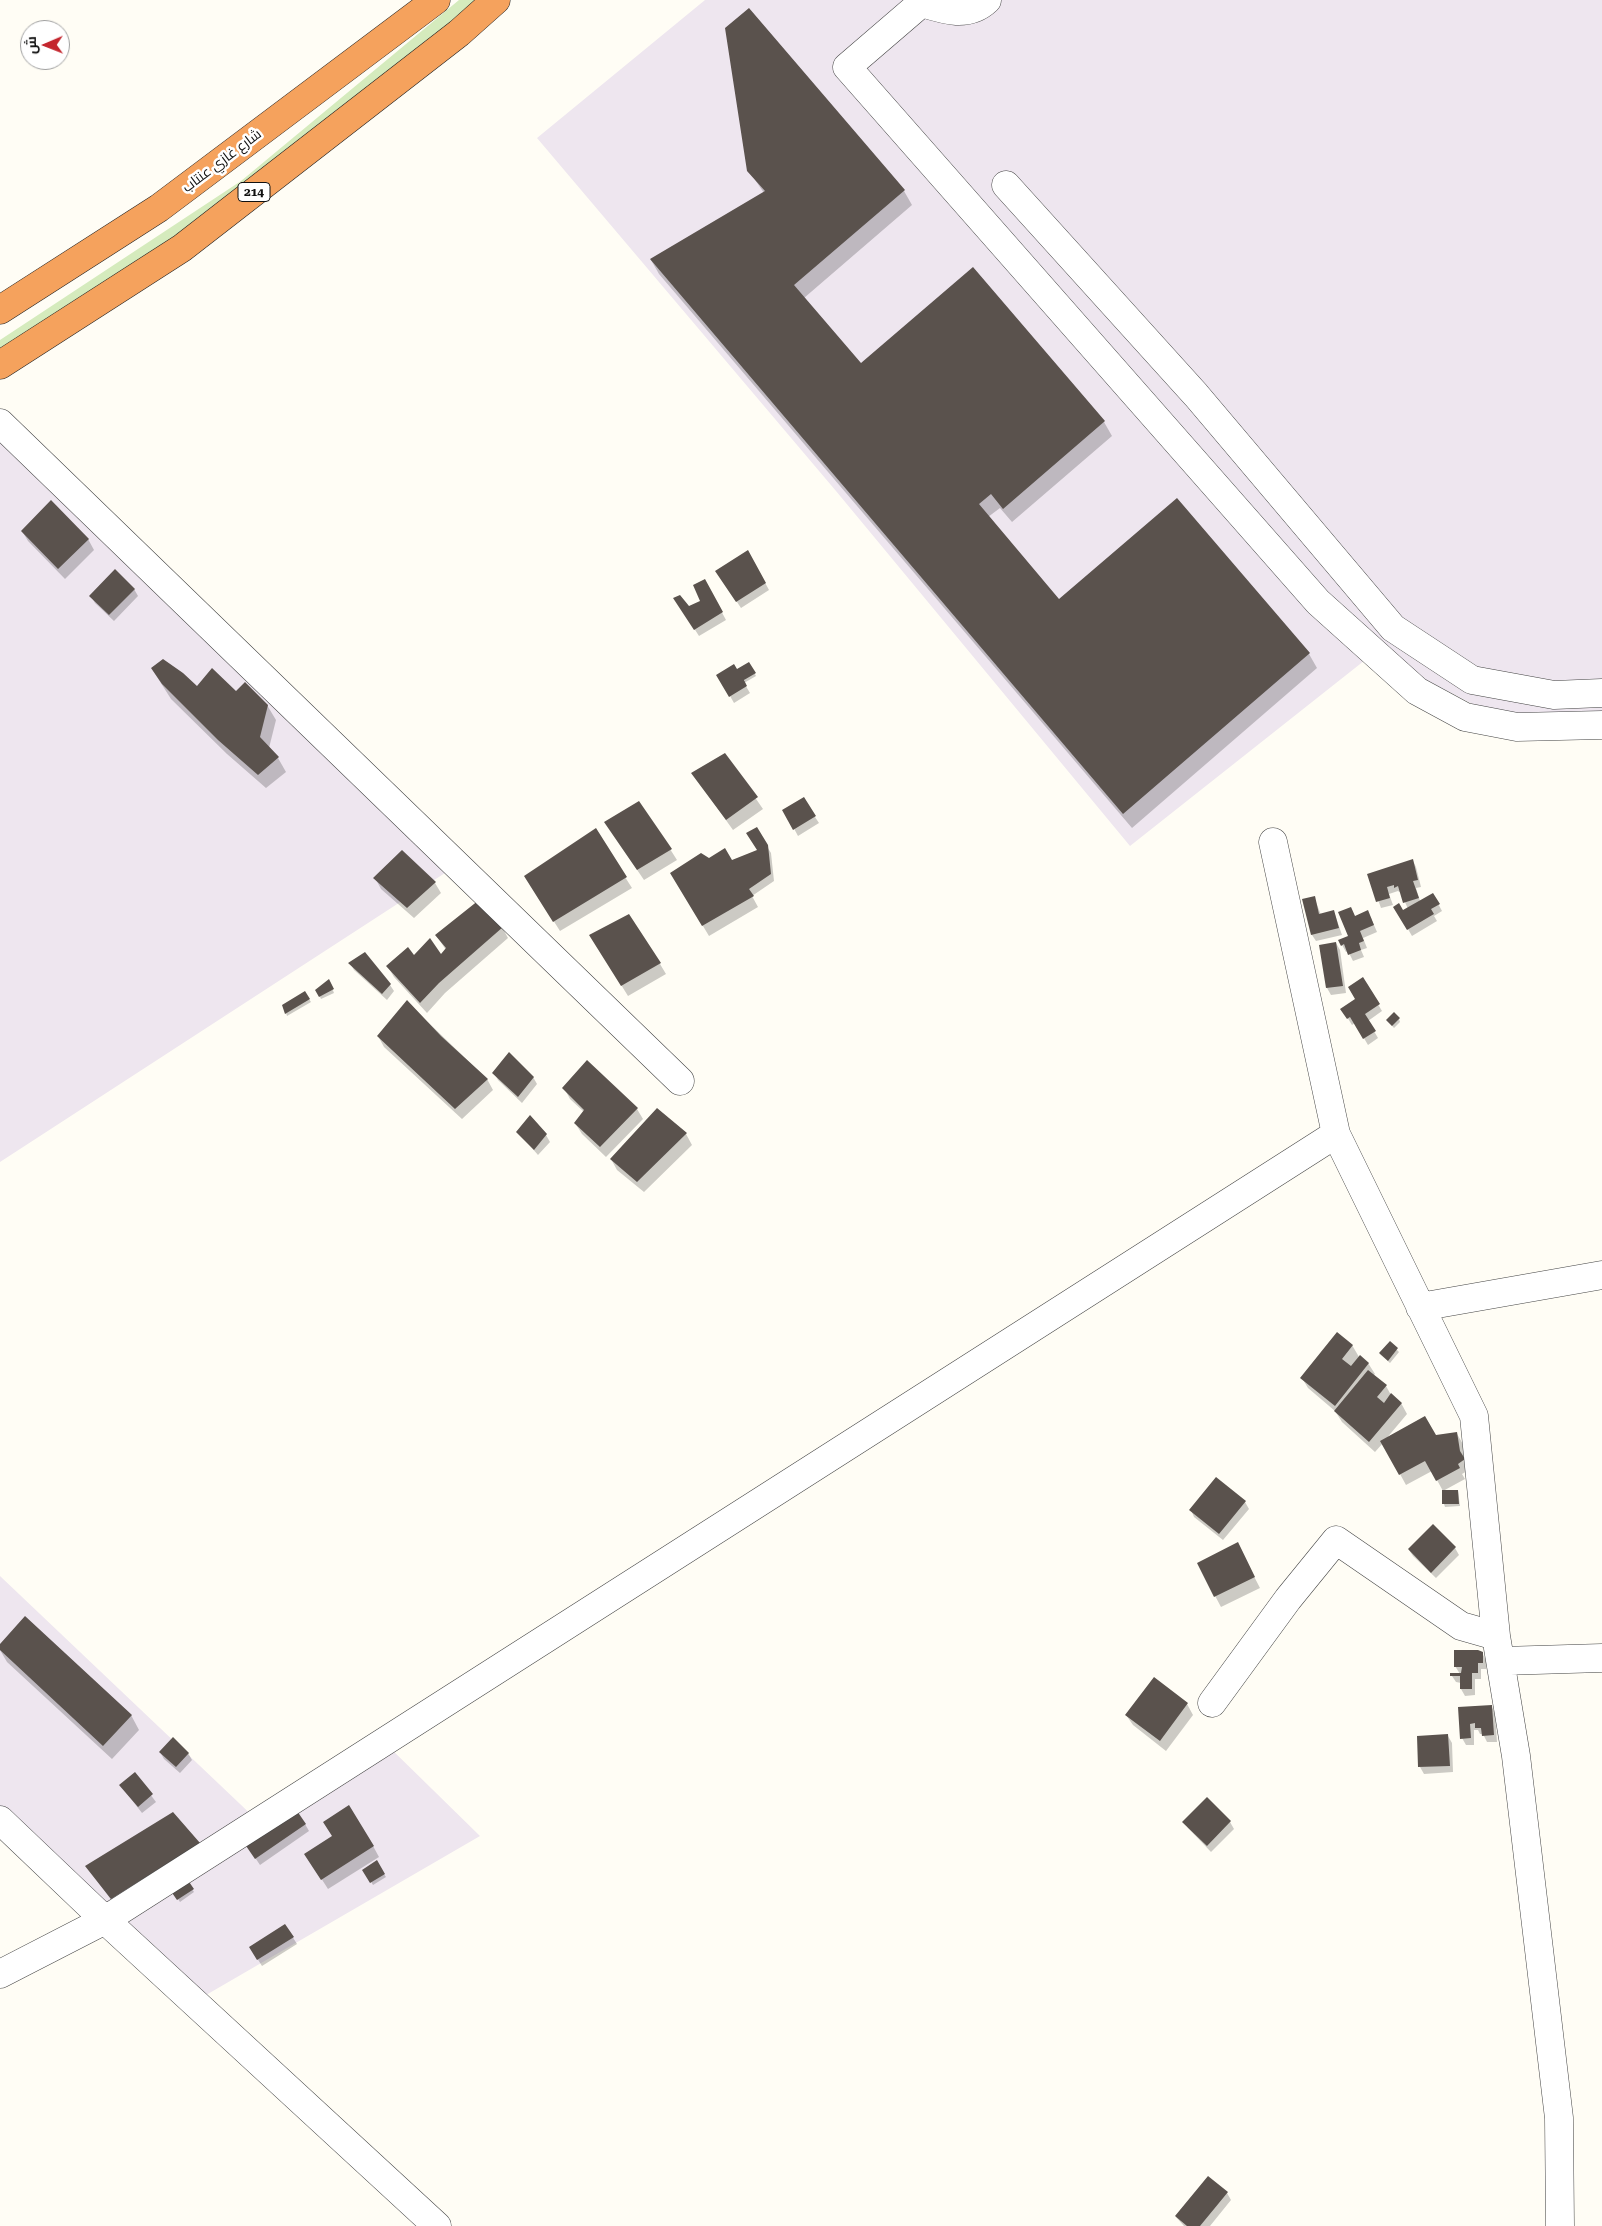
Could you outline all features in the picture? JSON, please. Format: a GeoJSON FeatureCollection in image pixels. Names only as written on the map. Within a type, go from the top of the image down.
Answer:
{"type":"FeatureCollection","features":[{"type":"Feature","properties":{"kind":"highway","name":"شارع غازي عنتاب"},"geometry":{"type":"LineString","coordinates":[[0,310],[159,208],[436,0]]}},
{"type":"Feature","properties":{"kind":"highway","name":"214"},"geometry":{"type":"LineString","coordinates":[[0,365],[182,248],[459,33],[496,0]]}},
{"type":"Feature","properties":{"kind":"street"},"geometry":{"type":"LineString","coordinates":[[987,0],[979,7],[952,12],[924,2],[847,67],[1318,602],[1417,692],[1465,717],[1517,727],[1602,725]]}},
{"type":"Feature","properties":{"kind":"street"},"geometry":{"type":"LineString","coordinates":[[1006,185],[1196,395],[1393,628],[1472,680],[1554,695],[1602,693]]}},
{"type":"Feature","properties":{"kind":"street"},"geometry":{"type":"LineString","coordinates":[[0,423],[680,1081]]}},
{"type":"Feature","properties":{"kind":"street"},"geometry":{"type":"LineString","coordinates":[[1273,842],[1336,1134],[1474,1416],[1499,1649],[1516,1756],[1559,2118],[1560,2226]]}},
{"type":"Feature","properties":{"kind":"street"},"geometry":{"type":"LineString","coordinates":[[0,1974],[105,1920],[1336,1134]]}},
{"type":"Feature","properties":{"kind":"street"},"geometry":{"type":"LineString","coordinates":[[1420,1307],[1602,1275]]}},
{"type":"Feature","properties":{"kind":"street"},"geometry":{"type":"LineString","coordinates":[[1212,1703],[1288,1599],[1336,1540],[1461,1626],[1499,1649],[1602,1658]]}},
{"type":"Feature","properties":{"kind":"street"},"geometry":{"type":"LineString","coordinates":[[0,1820],[105,1920],[437,2226]]}},
{"type":"Feature","properties":{"kind":"shaded area"},"geometry":{"type":"Polygon","coordinates":[[[705,0],[1602,0],[1602,724],[1517,727],[1374,653],[1130,846],[836,491],[537,138],[705,0]]]}},
{"type":"Feature","properties":{"kind":"shaded area"},"geometry":{"type":"Polygon","coordinates":[[[0,441],[445,873],[0,1162],[0,441]]]}},
{"type":"Feature","properties":{"kind":"shaded area"},"geometry":{"type":"Polygon","coordinates":[[[0,1576],[259,1822],[384,1742],[480,1836],[194,2002],[0,1820],[0,1576]]]}},
{"type":"Feature","properties":{"kind":"green space"},"geometry":{"type":"Polygon","coordinates":[[[459,0],[478,0],[239,195],[0,352],[0,340],[241,181],[459,0]]]}},
{"type":"Feature","properties":{"kind":"building"},"geometry":{"type":"Polygon","coordinates":[[[749,8],[905,190],[794,285],[861,363],[973,267],[1105,421],[1003,509],[991,494],[979,504],[1059,599],[1177,498],[1310,653],[1123,814],[650,259],[765,191],[747,171],[725,28],[749,8]]]}},
{"type":"Feature","properties":{"kind":"building"},"geometry":{"type":"Polygon","coordinates":[[[51,500],[89,539],[58,569],[21,531],[51,500]]]}},
{"type":"Feature","properties":{"kind":"building"},"geometry":{"type":"Polygon","coordinates":[[[748,550],[766,583],[736,602],[715,571],[748,550]]]}},
{"type":"Feature","properties":{"kind":"building"},"geometry":{"type":"Polygon","coordinates":[[[115,569],[135,589],[109,615],[89,596],[115,569]]]}},
{"type":"Feature","properties":{"kind":"building"},"geometry":{"type":"Polygon","coordinates":[[[705,579],[723,612],[694,630],[673,598],[680,595],[689,606],[700,601],[693,585],[705,579]]]}},
{"type":"Feature","properties":{"kind":"building"},"geometry":{"type":"Polygon","coordinates":[[[163,659],[197,686],[212,668],[236,691],[245,682],[268,705],[260,737],[279,757],[258,775],[218,740],[162,684],[151,668],[163,659]]]}},
{"type":"Feature","properties":{"kind":"building"},"geometry":{"type":"Polygon","coordinates":[[[749,662],[756,673],[744,680],[747,686],[729,697],[716,675],[734,664],[737,669],[749,662]]]}},
{"type":"Feature","properties":{"kind":"building"},"geometry":{"type":"Polygon","coordinates":[[[725,753],[758,797],[726,820],[691,773],[725,753]]]}},
{"type":"Feature","properties":{"kind":"building"},"geometry":{"type":"Polygon","coordinates":[[[804,797],[816,816],[793,830],[782,810],[804,797]]]}},
{"type":"Feature","properties":{"kind":"building"},"geometry":{"type":"Polygon","coordinates":[[[639,801],[672,849],[637,870],[604,822],[639,801]]]}},
{"type":"Feature","properties":{"kind":"building"},"geometry":{"type":"Polygon","coordinates":[[[757,827],[768,845],[771,874],[749,889],[754,896],[702,926],[670,873],[701,853],[709,858],[725,848],[732,860],[757,850],[746,833],[757,827]]]}},
{"type":"Feature","properties":{"kind":"building"},"geometry":{"type":"Polygon","coordinates":[[[596,828],[627,877],[553,922],[524,876],[596,828]]]}},
{"type":"Feature","properties":{"kind":"building"},"geometry":{"type":"Polygon","coordinates":[[[402,850],[436,882],[407,908],[373,878],[402,850]]]}},
{"type":"Feature","properties":{"kind":"building"},"geometry":{"type":"Polygon","coordinates":[[[1413,859],[1418,880],[1413,881],[1419,898],[1403,903],[1398,886],[1394,888],[1394,885],[1387,887],[1390,898],[1376,902],[1367,874],[1413,859]]]}},
{"type":"Feature","properties":{"kind":"building"},"geometry":{"type":"Polygon","coordinates":[[[1433,893],[1440,904],[1431,909],[1434,914],[1407,930],[1393,907],[1399,903],[1403,910],[1433,893]]]}},
{"type":"Feature","properties":{"kind":"building"},"geometry":{"type":"Polygon","coordinates":[[[1315,896],[1319,914],[1334,910],[1339,928],[1311,935],[1302,899],[1315,896]]]}},
{"type":"Feature","properties":{"kind":"building"},"geometry":{"type":"Polygon","coordinates":[[[479,900],[503,927],[439,983],[420,1003],[386,966],[408,947],[414,955],[430,938],[441,954],[446,948],[435,935],[479,900]]]}},
{"type":"Feature","properties":{"kind":"building"},"geometry":{"type":"Polygon","coordinates":[[[1351,907],[1355,916],[1368,910],[1374,925],[1360,931],[1364,941],[1359,943],[1361,950],[1348,955],[1344,944],[1341,946],[1338,940],[1348,936],[1338,912],[1351,907]]]}},
{"type":"Feature","properties":{"kind":"building"},"geometry":{"type":"Polygon","coordinates":[[[629,914],[661,963],[621,986],[589,935],[629,914]]]}},
{"type":"Feature","properties":{"kind":"building"},"geometry":{"type":"Polygon","coordinates":[[[1336,942],[1343,986],[1326,988],[1319,945],[1336,942]]]}},
{"type":"Feature","properties":{"kind":"building"},"geometry":{"type":"Polygon","coordinates":[[[365,952],[391,984],[382,994],[348,963],[365,952]]]}},
{"type":"Feature","properties":{"kind":"building"},"geometry":{"type":"Polygon","coordinates":[[[1363,977],[1380,1004],[1365,1014],[1376,1031],[1363,1039],[1350,1017],[1347,1019],[1340,1009],[1355,999],[1348,987],[1363,977]]]}},
{"type":"Feature","properties":{"kind":"building"},"geometry":{"type":"Polygon","coordinates":[[[329,979],[334,989],[319,997],[315,990],[329,979]]]}},
{"type":"Feature","properties":{"kind":"building"},"geometry":{"type":"Polygon","coordinates":[[[305,991],[310,999],[285,1014],[282,1005],[305,991]]]}},
{"type":"Feature","properties":{"kind":"building"},"geometry":{"type":"Polygon","coordinates":[[[407,1000],[441,1036],[488,1079],[455,1109],[377,1036],[407,1000]]]}},
{"type":"Feature","properties":{"kind":"building"},"geometry":{"type":"Polygon","coordinates":[[[1394,1012],[1400,1018],[1392,1026],[1386,1020],[1394,1012]]]}},
{"type":"Feature","properties":{"kind":"building"},"geometry":{"type":"Polygon","coordinates":[[[509,1052],[534,1077],[518,1097],[492,1073],[509,1052]]]}},
{"type":"Feature","properties":{"kind":"building"},"geometry":{"type":"Polygon","coordinates":[[[587,1060],[638,1108],[600,1147],[574,1123],[584,1110],[562,1088],[587,1060]]]}},
{"type":"Feature","properties":{"kind":"building"},"geometry":{"type":"Polygon","coordinates":[[[657,1108],[687,1133],[637,1182],[610,1159],[657,1108]]]}},
{"type":"Feature","properties":{"kind":"building"},"geometry":{"type":"Polygon","coordinates":[[[530,1115],[547,1134],[534,1150],[516,1132],[530,1115]]]}},
{"type":"Feature","properties":{"kind":"building"},"geometry":{"type":"Polygon","coordinates":[[[1337,1332],[1353,1345],[1342,1359],[1351,1366],[1360,1355],[1369,1363],[1335,1406],[1300,1378],[1337,1332]]]}},
{"type":"Feature","properties":{"kind":"building"},"geometry":{"type":"Polygon","coordinates":[[[1390,1341],[1398,1348],[1388,1361],[1379,1353],[1390,1341]]]}},
{"type":"Feature","properties":{"kind":"building"},"geometry":{"type":"Polygon","coordinates":[[[1368,1370],[1387,1385],[1377,1397],[1384,1403],[1391,1393],[1402,1403],[1369,1442],[1334,1411],[1368,1370]]]}},
{"type":"Feature","properties":{"kind":"building"},"geometry":{"type":"Polygon","coordinates":[[[1425,1416],[1436,1435],[1457,1432],[1460,1451],[1465,1459],[1458,1464],[1460,1468],[1436,1481],[1425,1461],[1399,1475],[1380,1441],[1425,1416]]]}},
{"type":"Feature","properties":{"kind":"building"},"geometry":{"type":"Polygon","coordinates":[[[1216,1477],[1246,1501],[1219,1534],[1189,1510],[1216,1477]]]}},
{"type":"Feature","properties":{"kind":"building"},"geometry":{"type":"Polygon","coordinates":[[[1442,1490],[1458,1490],[1459,1504],[1442,1504],[1442,1490]]]}},
{"type":"Feature","properties":{"kind":"building"},"geometry":{"type":"Polygon","coordinates":[[[1433,1524],[1456,1547],[1431,1573],[1408,1549],[1433,1524]]]}},
{"type":"Feature","properties":{"kind":"building"},"geometry":{"type":"Polygon","coordinates":[[[1238,1542],[1255,1577],[1214,1597],[1197,1563],[1238,1542]]]}},
{"type":"Feature","properties":{"kind":"building"},"geometry":{"type":"Polygon","coordinates":[[[25,1616],[132,1715],[103,1746],[0,1650],[0,1644],[25,1616]]]}},
{"type":"Feature","properties":{"kind":"building"},"geometry":{"type":"Polygon","coordinates":[[[1454,1650],[1478,1650],[1483,1652],[1483,1663],[1478,1663],[1478,1673],[1472,1673],[1472,1689],[1460,1689],[1460,1676],[1450,1676],[1450,1673],[1461,1673],[1462,1667],[1454,1667],[1454,1650]]]}},
{"type":"Feature","properties":{"kind":"building"},"geometry":{"type":"Polygon","coordinates":[[[1154,1677],[1188,1703],[1160,1741],[1125,1715],[1154,1677]]]}},
{"type":"Feature","properties":{"kind":"building"},"geometry":{"type":"Polygon","coordinates":[[[1492,1705],[1494,1735],[1482,1736],[1481,1728],[1475,1728],[1475,1723],[1470,1724],[1471,1738],[1460,1739],[1458,1707],[1492,1705]]]}},
{"type":"Feature","properties":{"kind":"building"},"geometry":{"type":"Polygon","coordinates":[[[1448,1734],[1450,1766],[1418,1767],[1417,1736],[1448,1734]]]}},
{"type":"Feature","properties":{"kind":"building"},"geometry":{"type":"Polygon","coordinates":[[[173,1737],[189,1753],[176,1767],[159,1752],[173,1737]]]}},
{"type":"Feature","properties":{"kind":"building"},"geometry":{"type":"Polygon","coordinates":[[[135,1772],[153,1794],[138,1807],[119,1785],[135,1772]]]}},
{"type":"Feature","properties":{"kind":"building"},"geometry":{"type":"Polygon","coordinates":[[[1207,1797],[1231,1821],[1207,1846],[1182,1822],[1207,1797]]]}},
{"type":"Feature","properties":{"kind":"building"},"geometry":{"type":"Polygon","coordinates":[[[349,1805],[374,1846],[321,1880],[304,1854],[332,1836],[323,1822],[349,1805]]]}},
{"type":"Feature","properties":{"kind":"building"},"geometry":{"type":"Polygon","coordinates":[[[295,1808],[306,1824],[255,1859],[244,1843],[295,1808]]]}},
{"type":"Feature","properties":{"kind":"building"},"geometry":{"type":"Polygon","coordinates":[[[173,1812],[200,1843],[111,1899],[85,1866],[173,1812]]]}},
{"type":"Feature","properties":{"kind":"building"},"geometry":{"type":"Polygon","coordinates":[[[377,1860],[385,1874],[370,1883],[362,1870],[377,1860]]]}},
{"type":"Feature","properties":{"kind":"building"},"geometry":{"type":"Polygon","coordinates":[[[185,1876],[194,1889],[177,1900],[168,1887],[185,1876]]]}},
{"type":"Feature","properties":{"kind":"building"},"geometry":{"type":"Polygon","coordinates":[[[285,1924],[294,1937],[257,1960],[249,1947],[285,1924]]]}},
{"type":"Feature","properties":{"kind":"building"},"geometry":{"type":"Polygon","coordinates":[[[1208,2176],[1228,2192],[1200,2226],[1187,2226],[1175,2216],[1208,2176]]]}}]}
